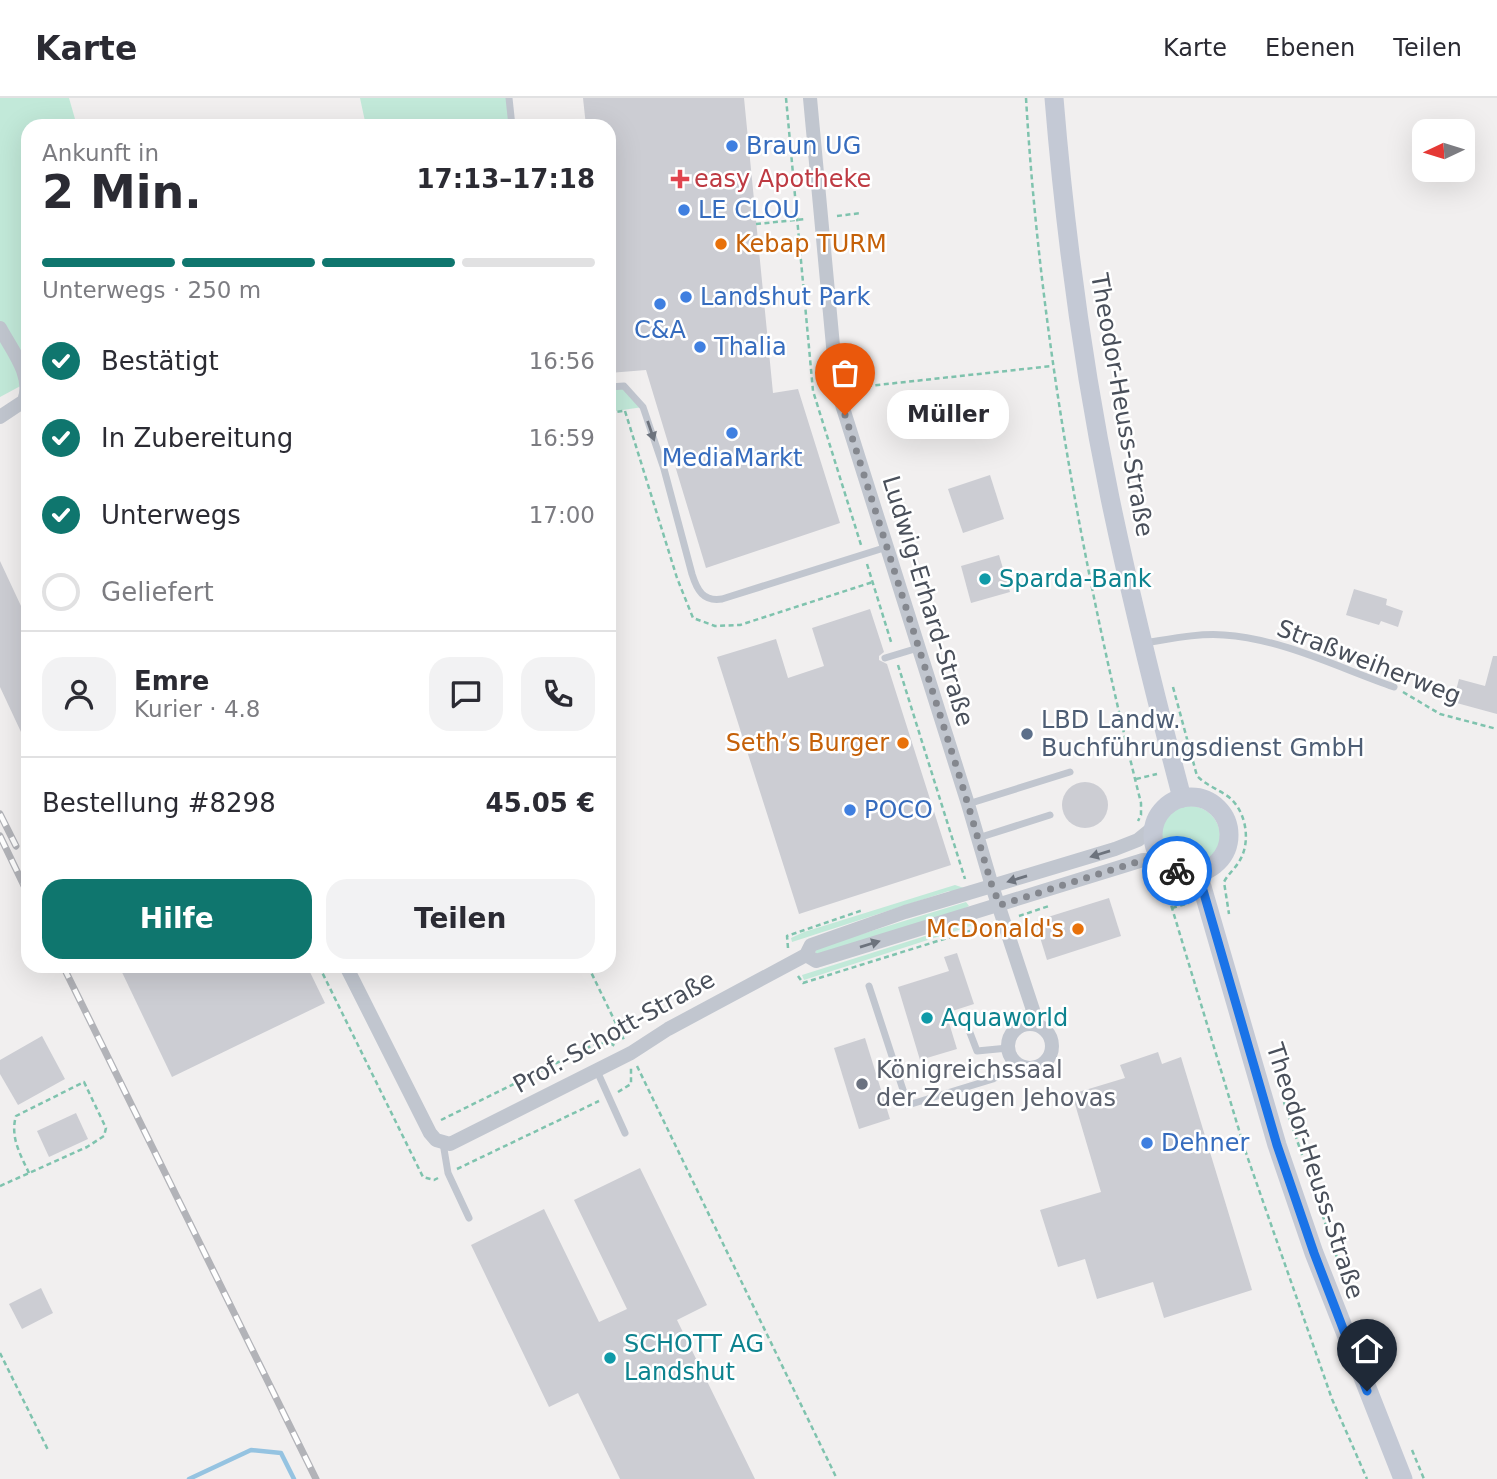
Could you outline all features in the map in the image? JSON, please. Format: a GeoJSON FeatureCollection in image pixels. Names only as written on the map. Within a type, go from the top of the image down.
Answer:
{"type":"FeatureCollection","features":[{"type":"Feature","properties":{"kind":"main road","name":"Theodor-Heuss-Straße"},"geometry":{"type":"LineString","coordinates":[[1055,98],[1070,245],[1088,381],[1110,498],[1182,798]]}},
{"type":"Feature","properties":{"kind":"main road"},"geometry":{"type":"LineString","coordinates":[[1182,798],[1199,798],[1214,806],[1228,827],[1228,845],[1220,860],[1198,873],[1179,872],[1163,861],[1154,845],[1154,827],[1164,809],[1182,798]]}},
{"type":"Feature","properties":{"kind":"main road","name":"Theodor-Heuss-Straße"},"geometry":{"type":"LineString","coordinates":[[1198,873],[1277,1145],[1310,1241],[1403,1479]]}},
{"type":"Feature","properties":{"kind":"street","name":"Ludwig-Erhard-Straße"},"geometry":{"type":"LineString","coordinates":[[810,98],[837,389],[1033,1010],[1026,1024]]}},
{"type":"Feature","properties":{"kind":"street"},"geometry":{"type":"LineString","coordinates":[[0,328],[21,371]]}},
{"type":"Feature","properties":{"kind":"street"},"geometry":{"type":"LineString","coordinates":[[0,416],[21,403]]}},
{"type":"Feature","properties":{"kind":"street","name":"Prof.-Schott-Straße"},"geometry":{"type":"LineString","coordinates":[[443,1143],[456,1142],[631,1054],[668,1029],[738,989],[806,955],[811,945],[905,912],[1132,843],[1154,827]]}},
{"type":"Feature","properties":{"kind":"street","name":"Prof.-Schott-Straße"},"geometry":{"type":"LineString","coordinates":[[806,955],[816,961],[1138,862],[1149,859],[1163,861]]}},
{"type":"Feature","properties":{"kind":"street"},"geometry":{"type":"LineString","coordinates":[[350,973],[430,1133],[443,1143]]}},
{"type":"Feature","properties":{"kind":"street"},"geometry":{"type":"LineString","coordinates":[[1026,1024],[1039,1025],[1052,1039],[1052,1052],[1040,1066],[1027,1068],[1018,1065],[1008,1048],[1014,1030],[1026,1024]]}},
{"type":"Feature","properties":{"kind":"lane"},"geometry":{"type":"LineString","coordinates":[[509,98],[511,119]]}},
{"type":"Feature","properties":{"kind":"lane"},"geometry":{"type":"LineString","coordinates":[[616,387],[624,386],[643,407],[664,469],[697,589],[704,597],[713,601],[722,599],[887,547]]}},
{"type":"Feature","properties":{"kind":"lane","name":"Straßweiherweg"},"geometry":{"type":"LineString","coordinates":[[1143,644],[1211,635],[1253,639],[1294,650],[1394,687]]}},
{"type":"Feature","properties":{"kind":"lane"},"geometry":{"type":"LineString","coordinates":[[886,658],[919,648]]}},
{"type":"Feature","properties":{"kind":"lane"},"geometry":{"type":"LineString","coordinates":[[968,804],[1070,772]]}},
{"type":"Feature","properties":{"kind":"lane"},"geometry":{"type":"LineString","coordinates":[[978,839],[1050,815]]}},
{"type":"Feature","properties":{"kind":"lane"},"geometry":{"type":"LineString","coordinates":[[869,986],[908,1105],[993,1079],[1018,1065]]}},
{"type":"Feature","properties":{"kind":"lane"},"geometry":{"type":"LineString","coordinates":[[967,1025],[977,1051],[1008,1048]]}},
{"type":"Feature","properties":{"kind":"lane"},"geometry":{"type":"LineString","coordinates":[[597,1071],[625,1133]]}},
{"type":"Feature","properties":{"kind":"lane"},"geometry":{"type":"LineString","coordinates":[[443,1143],[449,1173],[469,1218]]}},
{"type":"Feature","properties":{"kind":"path"},"geometry":{"type":"LineString","coordinates":[[1026,98],[1052,366],[1093,588],[1141,803],[1139,819],[1127,829],[1132,843]]}},
{"type":"Feature","properties":{"kind":"path"},"geometry":{"type":"LineString","coordinates":[[837,389],[1052,366]]}},
{"type":"Feature","properties":{"kind":"path"},"geometry":{"type":"LineString","coordinates":[[616,412],[643,407]]}},
{"type":"Feature","properties":{"kind":"path"},"geometry":{"type":"LineString","coordinates":[[625,411],[677,578],[693,618],[715,626],[740,625],[873,582]]}},
{"type":"Feature","properties":{"kind":"path"},"geometry":{"type":"LineString","coordinates":[[1171,679],[1198,776],[1230,798],[1238,806],[1243,818],[1246,839],[1244,849],[1241,859],[1224,883],[1230,917]]}},
{"type":"Feature","properties":{"kind":"path","name":"Straßweiherweg"},"geometry":{"type":"LineString","coordinates":[[1394,687],[1440,713],[1497,729]]}},
{"type":"Feature","properties":{"kind":"path"},"geometry":{"type":"LineString","coordinates":[[1138,862],[1142,875],[1155,876],[1161,880],[1172,908],[1245,1150],[1332,1399],[1367,1479]]}},
{"type":"Feature","properties":{"kind":"path"},"geometry":{"type":"LineString","coordinates":[[322,973],[423,1177],[434,1180],[631,1084],[631,1054]]}},
{"type":"Feature","properties":{"kind":"path"},"geometry":{"type":"LineString","coordinates":[[591,973],[837,1479]]}},
{"type":"Feature","properties":{"kind":"path"},"geometry":{"type":"LineString","coordinates":[[443,1143],[439,1120],[597,1043],[610,1044],[631,1054]]}},
{"type":"Feature","properties":{"kind":"path"},"geometry":{"type":"LineString","coordinates":[[0,1186],[29,1173],[87,1147],[104,1136],[106,1128],[84,1082],[16,1115],[13,1126],[17,1147],[29,1173]]}},
{"type":"Feature","properties":{"kind":"path"},"geometry":{"type":"LineString","coordinates":[[1284,1102],[1349,1293]]}},
{"type":"Feature","properties":{"kind":"path"},"geometry":{"type":"LineString","coordinates":[[0,1353],[49,1452]]}},
{"type":"Feature","properties":{"kind":"path"},"geometry":{"type":"LineString","coordinates":[[1408,1441],[1424,1479]]}},
{"type":"Feature","properties":{"kind":"green space"},"geometry":{"type":"Polygon","coordinates":[[[0,98],[69,98],[75,119],[21,119],[21,386],[0,397],[0,98]]]}},
{"type":"Feature","properties":{"kind":"green space"},"geometry":{"type":"Polygon","coordinates":[[[360,98],[509,98],[511,119],[364,119],[360,98]]]}},
{"type":"Feature","properties":{"kind":"green space"},"geometry":{"type":"Polygon","coordinates":[[[624,386],[643,407],[616,411],[616,387],[624,386]]]}},
{"type":"Feature","properties":{"kind":"green space"},"geometry":{"type":"Polygon","coordinates":[[[1184,806],[1196,806],[1212,814],[1218,824],[1218,848],[1212,858],[1196,866],[1184,866],[1168,858],[1160,842],[1160,830],[1168,814],[1184,806]]]}},
{"type":"Feature","properties":{"kind":"green space"},"geometry":{"type":"Polygon","coordinates":[[[955,885],[964,888],[956,894],[949,891],[792,942],[791,938],[804,932],[955,885]]]}},
{"type":"Feature","properties":{"kind":"green space"},"geometry":{"type":"Polygon","coordinates":[[[966,902],[969,906],[959,911],[815,955],[816,948],[966,902]]]}},
{"type":"Feature","properties":{"kind":"green space"},"geometry":{"type":"Polygon","coordinates":[[[963,920],[974,920],[971,926],[804,980],[802,975],[960,925],[963,920]]]}},
{"type":"Feature","properties":{"kind":"building","name":"Landshut Park"},"geometry":{"type":"Polygon","coordinates":[[[583,98],[744,98],[773,393],[798,389],[840,523],[706,568],[646,370],[616,372],[616,119],[585,119],[583,98]]]}},
{"type":"Feature","properties":{"kind":"building"},"geometry":{"type":"Polygon","coordinates":[[[990,475],[1004,519],[963,533],[948,489],[990,475]]]}},
{"type":"Feature","properties":{"kind":"building","name":"Sparda-Bank"},"geometry":{"type":"Polygon","coordinates":[[[999,555],[1010,592],[971,603],[961,566],[999,555]]]}},
{"type":"Feature","properties":{"kind":"building"},"geometry":{"type":"Polygon","coordinates":[[[0,561],[21,606],[21,732],[0,687],[0,561]]]}},
{"type":"Feature","properties":{"kind":"building"},"geometry":{"type":"Polygon","coordinates":[[[1354,589],[1387,599],[1386,605],[1403,611],[1398,627],[1381,621],[1379,625],[1346,615],[1354,589]]]}},
{"type":"Feature","properties":{"kind":"building","name":"POCO"},"geometry":{"type":"Polygon","coordinates":[[[870,609],[884,652],[879,656],[879,660],[887,664],[951,865],[799,914],[717,657],[776,639],[788,678],[824,666],[812,628],[870,609]]]}},
{"type":"Feature","properties":{"kind":"building"},"geometry":{"type":"Polygon","coordinates":[[[1493,656],[1497,656],[1497,714],[1453,702],[1459,679],[1485,686],[1493,656]]]}},
{"type":"Feature","properties":{"kind":"building"},"geometry":{"type":"Polygon","coordinates":[[[1085,782],[1101,789],[1108,805],[1101,821],[1085,828],[1069,821],[1062,805],[1069,789],[1085,782]]]}},
{"type":"Feature","properties":{"kind":"building","name":"McDonald's"},"geometry":{"type":"Polygon","coordinates":[[[1109,898],[1121,936],[1047,960],[1035,921],[1109,898]]]}},
{"type":"Feature","properties":{"kind":"building","name":"Aquaworld"},"geometry":{"type":"Polygon","coordinates":[[[957,953],[974,1004],[946,1013],[957,1049],[920,1060],[898,987],[949,971],[944,957],[957,953]]]}},
{"type":"Feature","properties":{"kind":"building"},"geometry":{"type":"Polygon","coordinates":[[[122,973],[310,973],[325,1003],[172,1077],[122,973]]]}},
{"type":"Feature","properties":{"kind":"building"},"geometry":{"type":"Polygon","coordinates":[[[42,1036],[65,1079],[18,1105],[0,1074],[0,1060],[42,1036]]]}},
{"type":"Feature","properties":{"kind":"building","name":"Königreichssaal der Zeugen Jehovas"},"geometry":{"type":"Polygon","coordinates":[[[865,1038],[890,1119],[859,1129],[834,1048],[865,1038]]]}},
{"type":"Feature","properties":{"kind":"building","name":"Dehner"},"geometry":{"type":"Polygon","coordinates":[[[1158,1052],[1162,1064],[1181,1057],[1252,1290],[1164,1318],[1153,1282],[1097,1299],[1085,1259],[1058,1267],[1040,1210],[1101,1192],[1072,1094],[1125,1078],[1120,1065],[1158,1052]]]}},
{"type":"Feature","properties":{"kind":"building"},"geometry":{"type":"Polygon","coordinates":[[[76,1113],[88,1139],[49,1157],[37,1131],[76,1113]]]}},
{"type":"Feature","properties":{"kind":"building","name":"SCHOTT AG Landshut"},"geometry":{"type":"Polygon","coordinates":[[[640,1168],[707,1305],[677,1320],[755,1479],[620,1479],[578,1393],[549,1407],[471,1245],[544,1209],[599,1322],[627,1309],[574,1200],[640,1168]]]}},
{"type":"Feature","properties":{"kind":"building"},"geometry":{"type":"Polygon","coordinates":[[[41,1288],[53,1313],[22,1329],[9,1304],[41,1288]]]}},
{"type":"Feature","properties":{"kind":"waterway"},"geometry":{"type":"LineString","coordinates":[[189,1479],[251,1450],[281,1453],[294,1479]]}},
{"type":"Feature","properties":{"kind":"railway"},"geometry":{"type":"LineString","coordinates":[[0,814],[16,846]]}},
{"type":"Feature","properties":{"kind":"railway"},"geometry":{"type":"LineString","coordinates":[[0,836],[21,880]]}},
{"type":"Feature","properties":{"kind":"railway"},"geometry":{"type":"LineString","coordinates":[[66,973],[316,1479]]}},
{"type":"Feature","properties":{"kind":"way so far"},"geometry":{"type":"LineString","coordinates":[[845,415],[1000,905],[1143,860],[1163,861],[1177,871]]}},
{"type":"Feature","properties":{"kind":"place","name":"Braun UG"},"geometry":{"type":"Point","coordinates":[732,146]}},
{"type":"Feature","properties":{"kind":"place","name":"easy Apotheke"},"geometry":{"type":"Point","coordinates":[680,179]}},
{"type":"Feature","properties":{"kind":"place","name":"LE CLOU"},"geometry":{"type":"Point","coordinates":[684,210]}},
{"type":"Feature","properties":{"kind":"place","name":"Kebap TURM"},"geometry":{"type":"Point","coordinates":[721,244]}},
{"type":"Feature","properties":{"kind":"place","name":"Landshut Park"},"geometry":{"type":"Point","coordinates":[686,297]}},
{"type":"Feature","properties":{"kind":"place","name":"C&A"},"geometry":{"type":"Point","coordinates":[660,304]}},
{"type":"Feature","properties":{"kind":"place","name":"Thalia"},"geometry":{"type":"Point","coordinates":[700,347]}},
{"type":"Feature","properties":{"kind":"place","name":"Müller"},"geometry":{"type":"Point","coordinates":[845,415]}},
{"type":"Feature","properties":{"kind":"place","name":"MediaMarkt"},"geometry":{"type":"Point","coordinates":[732,433]}},
{"type":"Feature","properties":{"kind":"place","name":"Sparda-Bank"},"geometry":{"type":"Point","coordinates":[985,579]}},
{"type":"Feature","properties":{"kind":"place","name":"LBD Landw. Buchführungsdienst GmbH"},"geometry":{"type":"Point","coordinates":[1027,734]}},
{"type":"Feature","properties":{"kind":"place","name":"Seth’s Burger"},"geometry":{"type":"Point","coordinates":[903,743]}},
{"type":"Feature","properties":{"kind":"place","name":"POCO"},"geometry":{"type":"Point","coordinates":[850,810]}},
{"type":"Feature","properties":{"kind":"place","name":"McDonald's"},"geometry":{"type":"Point","coordinates":[1078,929]}},
{"type":"Feature","properties":{"kind":"place","name":"Aquaworld"},"geometry":{"type":"Point","coordinates":[927,1018]}},
{"type":"Feature","properties":{"kind":"place","name":"Königreichssaal der Zeugen Jehovas"},"geometry":{"type":"Point","coordinates":[862,1084]}},
{"type":"Feature","properties":{"kind":"place","name":"Dehner"},"geometry":{"type":"Point","coordinates":[1147,1143]}},
{"type":"Feature","properties":{"kind":"place","name":"SCHOTT AG Landshut"},"geometry":{"type":"Point","coordinates":[610,1358]}},
{"type":"Feature","properties":{"kind":"route"},"geometry":{"type":"LineString","coordinates":[[1177,871],[1198,873],[1277,1145],[1314,1253],[1367,1391]]}}]}
